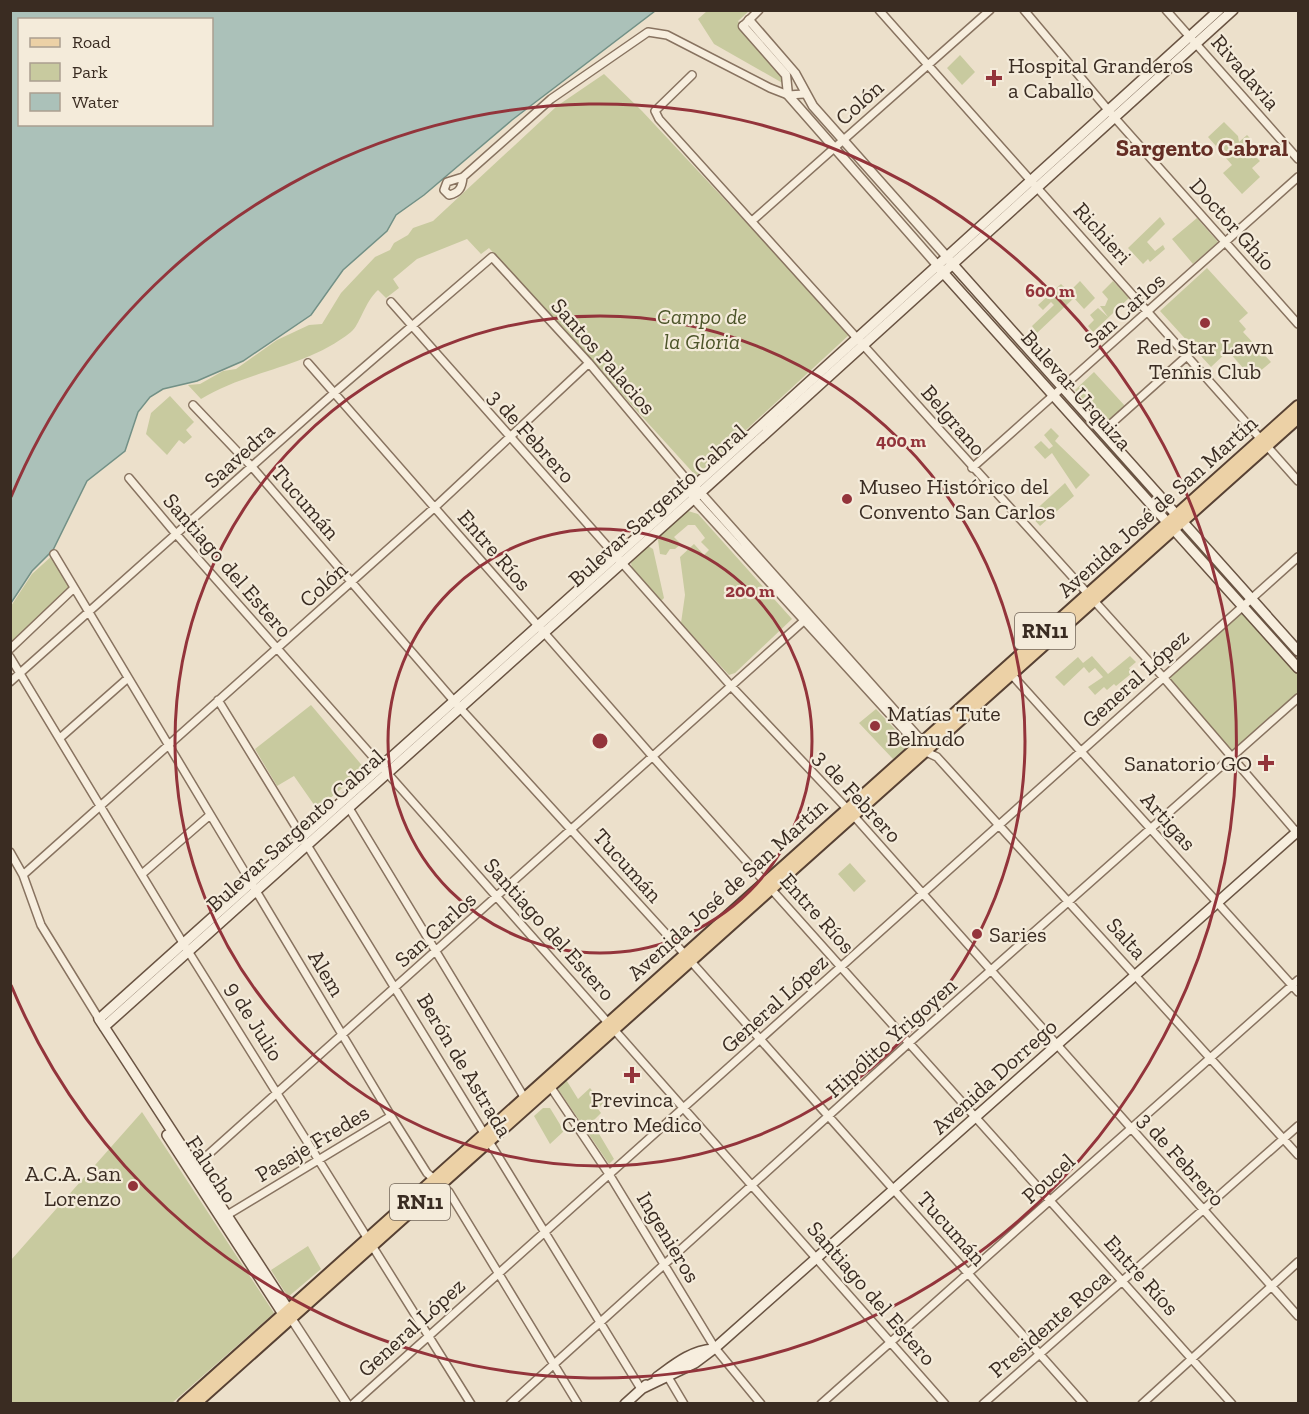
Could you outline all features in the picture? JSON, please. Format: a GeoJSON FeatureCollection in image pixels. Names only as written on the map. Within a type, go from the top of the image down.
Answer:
{"type":"FeatureCollection","features":[{"type":"Feature","properties":{"kind":"main road","name":"Bulevar Sargento Cabral"},"geometry":{"type":"LineString","coordinates":[[1111,115],[1219,10]]}},
{"type":"Feature","properties":{"kind":"main road","name":"Bulevar Sargento Cabral"},"geometry":{"type":"LineString","coordinates":[[254,886],[309,844],[545,633],[693,490],[861,342],[1034,183],[1197,44],[1233,10]]}},
{"type":"Feature","properties":{"kind":"main road","name":"Bulevar Urquiza"},"geometry":{"type":"LineString","coordinates":[[949,260],[1103,430],[1243,606],[1299,668]]}},
{"type":"Feature","properties":{"kind":"main road","name":"Bulevar Urquiza"},"geometry":{"type":"LineString","coordinates":[[940,268],[1055,395],[1175,522],[1251,598],[1299,651]]}},
{"type":"Feature","properties":{"kind":"main road","name":"Avenida José de San Martín"},"geometry":{"type":"LineString","coordinates":[[487,1136],[524,1097],[611,1025],[923,747],[1265,442],[1299,406]]}},
{"type":"Feature","properties":{"kind":"main road","name":"Avenida José de San Martín"},"geometry":{"type":"LineString","coordinates":[[1265,442],[1299,417]]}},
{"type":"Feature","properties":{"kind":"main road","name":"Bulevar Sargento Cabral"},"geometry":{"type":"LineString","coordinates":[[104,1027],[186,947],[254,886],[303,836],[537,624],[619,560]]}},
{"type":"Feature","properties":{"kind":"main road","name":"Avenida José de San Martín"},"geometry":{"type":"LineString","coordinates":[[923,747],[1011,674],[1091,596]]}},
{"type":"Feature","properties":{"kind":"main road","name":"Avenida Dorrego"},"geometry":{"type":"LineString","coordinates":[[641,1389],[695,1363],[715,1348],[1298,832]]}},
{"type":"Feature","properties":{"kind":"main road","name":"Avenida José de San Martín"},"geometry":{"type":"LineString","coordinates":[[183,1404],[487,1136],[550,1086],[611,1025]]}},
{"type":"Feature","properties":{"kind":"main road","name":"Falucho"},"geometry":{"type":"LineString","coordinates":[[104,1027],[287,1314]]}},
{"type":"Feature","properties":{"kind":"main road","name":"Avenida José de San Martín"},"geometry":{"type":"LineString","coordinates":[[202,1401],[287,1314]]}},
{"type":"Feature","properties":{"kind":"main road","name":"Avenida Dorrego"},"geometry":{"type":"LineString","coordinates":[[625,1404],[676,1363],[700,1350],[715,1348]]}},
{"type":"Feature","properties":{"kind":"street"},"geometry":{"type":"LineString","coordinates":[[746,23],[759,10]]}},
{"type":"Feature","properties":{"kind":"street","name":"Richieri"},"geometry":{"type":"LineString","coordinates":[[879,10],[1150,311],[1299,481]]}},
{"type":"Feature","properties":{"kind":"street","name":"Colón"},"geometry":{"type":"LineString","coordinates":[[752,221],[990,10]]}},
{"type":"Feature","properties":{"kind":"street","name":"Doctor Ghío"},"geometry":{"type":"LineString","coordinates":[[1024,10],[1111,115],[1299,324]]}},
{"type":"Feature","properties":{"kind":"street","name":"Rivadavia"},"geometry":{"type":"LineString","coordinates":[[1166,10],[1299,159]]}},
{"type":"Feature","properties":{"kind":"street","name":"Bulevar Urquiza"},"geometry":{"type":"LineString","coordinates":[[746,23],[795,73],[804,94],[949,260]]}},
{"type":"Feature","properties":{"kind":"street","name":"Bulevar Urquiza"},"geometry":{"type":"LineString","coordinates":[[746,23],[786,75],[788,95],[940,268]]}},
{"type":"Feature","properties":{"kind":"street"},"geometry":{"type":"LineString","coordinates":[[463,177],[551,99],[648,32],[667,35],[788,95],[804,94]]}},
{"type":"Feature","properties":{"kind":"street","name":"Belgrano"},"geometry":{"type":"LineString","coordinates":[[692,75],[659,104],[655,111],[659,118],[972,468],[1091,596],[1298,832]]}},
{"type":"Feature","properties":{"kind":"street","name":"San Carlos"},"geometry":{"type":"LineString","coordinates":[[972,468],[1299,177]]}},
{"type":"Feature","properties":{"kind":"street","name":"Saavedra"},"geometry":{"type":"LineString","coordinates":[[10,682],[253,468],[334,393],[492,257]]}},
{"type":"Feature","properties":{"kind":"street","name":"Santos Palacios"},"geometry":{"type":"LineString","coordinates":[[492,257],[589,363],[693,490]]}},
{"type":"Feature","properties":{"kind":"street","name":"3 de Febrero"},"geometry":{"type":"LineString","coordinates":[[391,302],[509,438],[731,686],[850,812],[1299,1316]]}},
{"type":"Feature","properties":{"kind":"street"},"geometry":{"type":"LineString","coordinates":[[1103,430],[1188,355]]}},
{"type":"Feature","properties":{"kind":"street","name":"Entre Ríos"},"geometry":{"type":"LineString","coordinates":[[308,363],[653,758],[910,1042],[1232,1404]]}},
{"type":"Feature","properties":{"kind":"street","name":"Colón"},"geometry":{"type":"LineString","coordinates":[[23,875],[434,508],[589,363]]}},
{"type":"Feature","properties":{"kind":"street","name":"Tucumán"},"geometry":{"type":"LineString","coordinates":[[194,405],[253,468],[460,708],[761,1039],[1084,1404]]}},
{"type":"Feature","properties":{"kind":"street","name":"Santiago del Estero"},"geometry":{"type":"LineString","coordinates":[[129,478],[387,774],[945,1404]]}},
{"type":"Feature","properties":{"kind":"street"},"geometry":{"type":"LineString","coordinates":[[693,490],[923,747]]}},
{"type":"Feature","properties":{"kind":"street","name":"Alem"},"geometry":{"type":"LineString","coordinates":[[54,554],[391,1116],[427,1173],[450,1192],[578,1404]]}},
{"type":"Feature","properties":{"kind":"street","name":"General López"},"geometry":{"type":"LineString","coordinates":[[353,1404],[1299,557]]}},
{"type":"Feature","properties":{"kind":"street"},"geometry":{"type":"LineString","coordinates":[[10,650],[74,589]]}},
{"type":"Feature","properties":{"kind":"street","name":"San Carlos"},"geometry":{"type":"LineString","coordinates":[[193,1168],[397,988],[807,618]]}},
{"type":"Feature","properties":{"kind":"street","name":"9 de Julio"},"geometry":{"type":"LineString","coordinates":[[10,657],[186,947],[371,1240],[471,1404]]}},
{"type":"Feature","properties":{"kind":"street","name":"Artigas"},"geometry":{"type":"LineString","coordinates":[[1011,674],[1218,902],[1295,983],[1299,992]]}},
{"type":"Feature","properties":{"kind":"street"},"geometry":{"type":"LineString","coordinates":[[60,738],[128,678]]}},
{"type":"Feature","properties":{"kind":"street","name":"Hipólito Yrigoyen"},"geometry":{"type":"LineString","coordinates":[[510,1404],[830,1117],[910,1042],[1299,698]]}},
{"type":"Feature","properties":{"kind":"street","name":"Berón de Astrada"},"geometry":{"type":"LineString","coordinates":[[218,700],[309,844],[641,1389]]}},
{"type":"Feature","properties":{"kind":"street","name":"Salta"},"geometry":{"type":"LineString","coordinates":[[923,747],[937,757],[1001,825],[1299,1155]]}},
{"type":"Feature","properties":{"kind":"street"},"geometry":{"type":"LineString","coordinates":[[349,808],[524,1097]]}},
{"type":"Feature","properties":{"kind":"street"},"geometry":{"type":"LineString","coordinates":[[142,874],[210,815]]}},
{"type":"Feature","properties":{"kind":"street","name":"Falucho"},"geometry":{"type":"LineString","coordinates":[[10,852],[23,875],[41,925],[104,1027]]}},
{"type":"Feature","properties":{"kind":"street","name":"Poucel"},"geometry":{"type":"LineString","coordinates":[[821,1404],[1295,983]]}},
{"type":"Feature","properties":{"kind":"street","name":"Ingenieros"},"geometry":{"type":"LineString","coordinates":[[550,1086],[609,1174],[715,1348],[761,1404]]}},
{"type":"Feature","properties":{"kind":"street","name":"Pasaje Fredes"},"geometry":{"type":"LineString","coordinates":[[224,1217],[391,1116]]}},
{"type":"Feature","properties":{"kind":"street","name":"Presidente Roca"},"geometry":{"type":"LineString","coordinates":[[983,1404],[1299,1126]]}},
{"type":"Feature","properties":{"kind":"street"},"geometry":{"type":"LineString","coordinates":[[1142,1404],[1299,1262]]}},
{"type":"Feature","properties":{"kind":"street","name":"Falucho"},"geometry":{"type":"LineString","coordinates":[[287,1314],[347,1404]]}},
{"type":"Feature","properties":{"kind":"street"},"geometry":{"type":"LineString","coordinates":[[676,1363],[668,1377],[684,1404]]}},
{"type":"Feature","properties":{"kind":"green space"},"geometry":{"type":"Polygon","coordinates":[[[707,11],[749,11],[738,21],[786,75],[786,85],[714,44],[698,19],[707,11]]]}},
{"type":"Feature","properties":{"kind":"green space"},"geometry":{"type":"Polygon","coordinates":[[[960,55],[975,72],[962,85],[947,68],[960,55]]]}},
{"type":"Feature","properties":{"kind":"green space","name":"Campo de la Gloria"},"geometry":{"type":"Polygon","coordinates":[[[604,74],[642,111],[850,334],[696,476],[489,248],[481,254],[467,239],[417,259],[393,279],[399,288],[386,298],[378,290],[369,301],[354,329],[334,344],[315,354],[238,381],[201,399],[188,385],[200,384],[223,371],[236,369],[277,340],[309,325],[322,324],[341,293],[375,257],[390,250],[394,243],[408,235],[413,228],[433,221],[557,106],[604,74]]]}},
{"type":"Feature","properties":{"kind":"green space"},"geometry":{"type":"Polygon","coordinates":[[[1224,122],[1238,136],[1239,142],[1247,135],[1252,140],[1241,150],[1245,155],[1250,151],[1260,161],[1252,168],[1260,177],[1242,194],[1223,173],[1232,165],[1219,150],[1224,145],[1221,142],[1216,146],[1208,137],[1224,122]]]}},
{"type":"Feature","properties":{"kind":"green space"},"geometry":{"type":"Polygon","coordinates":[[[1160,217],[1165,224],[1147,242],[1155,251],[1163,245],[1165,249],[1150,262],[1148,259],[1143,264],[1128,248],[1160,217]]]}},
{"type":"Feature","properties":{"kind":"green space"},"geometry":{"type":"Polygon","coordinates":[[[1197,218],[1218,242],[1193,264],[1172,239],[1197,218]]]}},
{"type":"Feature","properties":{"kind":"green space","name":"Red Star Lawn Tennis Club"},"geometry":{"type":"Polygon","coordinates":[[[1207,268],[1248,313],[1239,321],[1246,329],[1243,332],[1271,362],[1252,378],[1228,351],[1211,367],[1160,311],[1207,268]]]}},
{"type":"Feature","properties":{"kind":"green space"},"geometry":{"type":"Polygon","coordinates":[[[1080,281],[1095,298],[1084,309],[1074,298],[1037,333],[1032,326],[1054,305],[1051,302],[1043,310],[1038,305],[1061,284],[1069,292],[1080,281]]]}},
{"type":"Feature","properties":{"kind":"green space"},"geometry":{"type":"Polygon","coordinates":[[[1113,281],[1129,298],[1093,332],[1088,326],[1094,320],[1090,315],[1098,308],[1108,317],[1100,306],[1105,306],[1108,299],[1102,292],[1113,281]]]}},
{"type":"Feature","properties":{"kind":"green space"},"geometry":{"type":"Polygon","coordinates":[[[1094,372],[1125,406],[1106,424],[1075,390],[1094,372]]]}},
{"type":"Feature","properties":{"kind":"green space"},"geometry":{"type":"Polygon","coordinates":[[[170,396],[194,422],[186,430],[192,437],[184,444],[179,440],[167,455],[146,434],[151,413],[170,396]]]}},
{"type":"Feature","properties":{"kind":"green space"},"geometry":{"type":"Polygon","coordinates":[[[1051,428],[1059,436],[1055,441],[1090,475],[1076,489],[1052,453],[1045,459],[1034,447],[1041,441],[1049,449],[1053,446],[1044,435],[1051,428]]]}},
{"type":"Feature","properties":{"kind":"green space"},"geometry":{"type":"Polygon","coordinates":[[[1065,483],[1074,496],[1040,526],[1030,515],[1065,483]]]}},
{"type":"Feature","properties":{"kind":"green space"},"geometry":{"type":"Polygon","coordinates":[[[688,511],[698,514],[792,619],[735,673],[729,675],[681,623],[685,595],[680,557],[694,544],[704,555],[709,550],[701,542],[705,538],[695,525],[688,525],[674,537],[681,544],[675,549],[670,549],[666,555],[660,554],[658,540],[660,535],[688,511]]]}},
{"type":"Feature","properties":{"kind":"green space"},"geometry":{"type":"Polygon","coordinates":[[[648,546],[653,549],[664,598],[661,601],[632,569],[631,563],[648,546]]]}},
{"type":"Feature","properties":{"kind":"green space"},"geometry":{"type":"Polygon","coordinates":[[[54,554],[73,589],[11,649],[11,606],[32,574],[54,554]]]}},
{"type":"Feature","properties":{"kind":"green space"},"geometry":{"type":"Polygon","coordinates":[[[1243,606],[1298,668],[1298,698],[1231,758],[1163,677],[1243,606]]]}},
{"type":"Feature","properties":{"kind":"green space"},"geometry":{"type":"Polygon","coordinates":[[[1092,656],[1108,674],[1130,656],[1136,662],[1129,668],[1132,673],[1116,686],[1114,684],[1107,690],[1104,687],[1095,695],[1088,687],[1103,677],[1095,668],[1089,673],[1084,667],[1064,686],[1055,677],[1078,657],[1083,663],[1092,656]]]}},
{"type":"Feature","properties":{"kind":"green space"},"geometry":{"type":"Polygon","coordinates":[[[311,705],[365,769],[317,809],[294,776],[277,786],[255,749],[311,705]]]}},
{"type":"Feature","properties":{"kind":"green space"},"geometry":{"type":"Polygon","coordinates":[[[876,709],[907,742],[906,748],[893,759],[859,723],[876,709]]]}},
{"type":"Feature","properties":{"kind":"green space"},"geometry":{"type":"Polygon","coordinates":[[[850,863],[866,881],[854,892],[838,874],[850,863]]]}},
{"type":"Feature","properties":{"kind":"green space"},"geometry":{"type":"Polygon","coordinates":[[[565,1078],[578,1099],[590,1088],[603,1103],[598,1109],[601,1113],[592,1122],[614,1159],[609,1164],[558,1089],[565,1078]]]}},
{"type":"Feature","properties":{"kind":"green space"},"geometry":{"type":"Polygon","coordinates":[[[543,1108],[550,1108],[564,1131],[550,1144],[534,1116],[543,1108]]]}},
{"type":"Feature","properties":{"kind":"green space","name":"A.C.A. San Lorenzo"},"geometry":{"type":"Polygon","coordinates":[[[142,1112],[274,1313],[172,1403],[11,1403],[11,1260],[142,1112]]]}},
{"type":"Feature","properties":{"kind":"green space"},"geometry":{"type":"Polygon","coordinates":[[[308,1246],[321,1269],[288,1297],[271,1270],[308,1246]]]}},
{"type":"Feature","properties":{"kind":"water"},"geometry":{"type":"Polygon","coordinates":[[[11,11],[655,11],[512,120],[424,195],[396,215],[387,231],[343,270],[311,315],[243,361],[197,381],[163,389],[150,397],[138,412],[125,451],[87,481],[53,550],[32,571],[11,603],[11,11]]]}},
{"type":"Feature","properties":{"kind":"place","name":"Hospital Granderos a Caballo"},"geometry":{"type":"Point","coordinates":[994,78]}},
{"type":"Feature","properties":{"kind":"place","name":"Red Star Lawn Tennis Club"},"geometry":{"type":"Point","coordinates":[1205,323]}},
{"type":"Feature","properties":{"kind":"place","name":"Museo Histórico del Convento San Carlos"},"geometry":{"type":"Point","coordinates":[847,499]}},
{"type":"Feature","properties":{"kind":"place","name":"Matías Tute Belnudo"},"geometry":{"type":"Point","coordinates":[875,726]}},
{"type":"Feature","properties":{"kind":"place","name":"Sanatorio GO"},"geometry":{"type":"Point","coordinates":[1266,763]}},
{"type":"Feature","properties":{"kind":"place","name":"Saries"},"geometry":{"type":"Point","coordinates":[977,934]}},
{"type":"Feature","properties":{"kind":"place","name":"Previnca Centro Medico"},"geometry":{"type":"Point","coordinates":[632,1075]}},
{"type":"Feature","properties":{"kind":"place","name":"A.C.A. San Lorenzo"},"geometry":{"type":"Point","coordinates":[133,1186]}},
{"type":"Feature","properties":{"kind":"district","name":"Sargento Cabral"},"geometry":{"type":"Point","coordinates":[1202,148]}}]}
